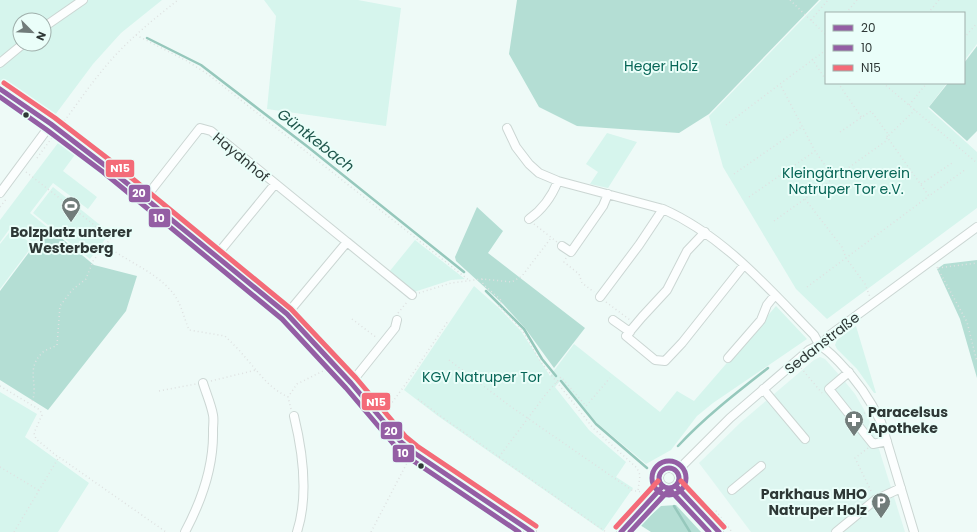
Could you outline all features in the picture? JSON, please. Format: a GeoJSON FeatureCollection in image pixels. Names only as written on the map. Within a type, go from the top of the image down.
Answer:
{"type":"FeatureCollection","features":[{"type":"Feature","properties":{"kind":"street"},"geometry":{"type":"LineString","coordinates":[[52,21],[83,0]]}},
{"type":"Feature","properties":{"kind":"street"},"geometry":{"type":"LineString","coordinates":[[0,64],[13,52]]}},
{"type":"Feature","properties":{"kind":"street"},"geometry":{"type":"LineString","coordinates":[[0,89],[58,129],[146,197],[287,314],[351,383],[401,442],[413,452],[532,532]]}},
{"type":"Feature","properties":{"kind":"street"},"geometry":{"type":"LineString","coordinates":[[0,193],[51,124]]}},
{"type":"Feature","properties":{"kind":"street","name":"Haydnhof"},"geometry":{"type":"LineString","coordinates":[[146,197],[200,128],[210,131],[275,184]]}},
{"type":"Feature","properties":{"kind":"street"},"geometry":{"type":"LineString","coordinates":[[507,128],[516,147],[529,164],[539,173],[558,181],[663,209],[679,216],[705,232],[744,264],[814,336],[820,346],[828,351],[849,372],[873,406],[887,441],[914,532]]}},
{"type":"Feature","properties":{"kind":"street"},"geometry":{"type":"LineString","coordinates":[[529,219],[538,213],[554,190],[558,181]]}},
{"type":"Feature","properties":{"kind":"street"},"geometry":{"type":"LineString","coordinates":[[216,256],[275,184],[412,295]]}},
{"type":"Feature","properties":{"kind":"street"},"geometry":{"type":"LineString","coordinates":[[562,246],[571,252],[603,206],[608,194]]}},
{"type":"Feature","properties":{"kind":"street"},"geometry":{"type":"LineString","coordinates":[[600,297],[639,245],[663,209]]}},
{"type":"Feature","properties":{"kind":"street","name":"Sedanstraße"},"geometry":{"type":"LineString","coordinates":[[677,472],[730,418],[810,350],[820,346],[830,335],[977,227]]}},
{"type":"Feature","properties":{"kind":"street"},"geometry":{"type":"LineString","coordinates":[[705,232],[687,251],[667,290],[626,336],[656,360],[665,361],[682,343],[744,264]]}},
{"type":"Feature","properties":{"kind":"street"},"geometry":{"type":"LineString","coordinates":[[287,314],[346,242]]}},
{"type":"Feature","properties":{"kind":"street"},"geometry":{"type":"LineString","coordinates":[[728,358],[761,320],[767,304],[775,295]]}},
{"type":"Feature","properties":{"kind":"street"},"geometry":{"type":"LineString","coordinates":[[351,383],[395,328],[397,320]]}},
{"type":"Feature","properties":{"kind":"street"},"geometry":{"type":"LineString","coordinates":[[613,320],[630,332]]}},
{"type":"Feature","properties":{"kind":"street"},"geometry":{"type":"LineString","coordinates":[[849,372],[830,390],[855,421],[871,445],[887,441]]}},
{"type":"Feature","properties":{"kind":"street"},"geometry":{"type":"LineString","coordinates":[[185,532],[200,503],[210,470],[213,443],[213,415],[203,383]]}},
{"type":"Feature","properties":{"kind":"street"},"geometry":{"type":"LineString","coordinates":[[763,389],[805,439]]}},
{"type":"Feature","properties":{"kind":"street"},"geometry":{"type":"LineString","coordinates":[[294,416],[304,468],[302,507],[297,532]]}},
{"type":"Feature","properties":{"kind":"street"},"geometry":{"type":"LineString","coordinates":[[732,490],[761,466]]}},
{"type":"Feature","properties":{"kind":"street"},"geometry":{"type":"LineString","coordinates":[[669,468],[674,469],[677,472],[679,478],[676,486],[667,488],[663,486],[659,479],[661,471],[669,468]]}},
{"type":"Feature","properties":{"kind":"street"},"geometry":{"type":"LineString","coordinates":[[621,532],[663,486]]}},
{"type":"Feature","properties":{"kind":"street"},"geometry":{"type":"LineString","coordinates":[[676,486],[719,532]]}},
{"type":"Feature","properties":{"kind":"street"},"geometry":{"type":"LineString","coordinates":[[836,532],[875,500],[901,488]]}},
{"type":"Feature","properties":{"kind":"path"},"geometry":{"type":"LineString","coordinates":[[58,129],[102,71],[136,35],[178,0]]}},
{"type":"Feature","properties":{"kind":"path"},"geometry":{"type":"LineString","coordinates":[[790,0],[825,34]]}},
{"type":"Feature","properties":{"kind":"path"},"geometry":{"type":"LineString","coordinates":[[811,20],[828,0]]}},
{"type":"Feature","properties":{"kind":"path"},"geometry":{"type":"LineString","coordinates":[[847,12],[857,0]]}},
{"type":"Feature","properties":{"kind":"path"},"geometry":{"type":"LineString","coordinates":[[929,12],[939,0]]}},
{"type":"Feature","properties":{"kind":"path"},"geometry":{"type":"LineString","coordinates":[[965,37],[977,22]]}},
{"type":"Feature","properties":{"kind":"path"},"geometry":{"type":"LineString","coordinates":[[136,35],[187,61],[209,75],[470,281]]}},
{"type":"Feature","properties":{"kind":"path"},"geometry":{"type":"LineString","coordinates":[[726,125],[825,51]]}},
{"type":"Feature","properties":{"kind":"path"},"geometry":{"type":"LineString","coordinates":[[812,59],[825,78]]}},
{"type":"Feature","properties":{"kind":"path"},"geometry":{"type":"LineString","coordinates":[[780,84],[815,151],[834,178]]}},
{"type":"Feature","properties":{"kind":"path"},"geometry":{"type":"LineString","coordinates":[[839,84],[862,118]]}},
{"type":"Feature","properties":{"kind":"path"},"geometry":{"type":"LineString","coordinates":[[884,84],[977,164]]}},
{"type":"Feature","properties":{"kind":"path"},"geometry":{"type":"LineString","coordinates":[[909,105],[926,84]]}},
{"type":"Feature","properties":{"kind":"path"},"geometry":{"type":"LineString","coordinates":[[774,221],[886,141],[887,137],[915,110]]}},
{"type":"Feature","properties":{"kind":"path"},"geometry":{"type":"LineString","coordinates":[[840,132],[871,111],[888,134],[887,137],[929,196]]}},
{"type":"Feature","properties":{"kind":"path"},"geometry":{"type":"LineString","coordinates":[[734,174],[803,126]]}},
{"type":"Feature","properties":{"kind":"path"},"geometry":{"type":"LineString","coordinates":[[749,197],[815,151]]}},
{"type":"Feature","properties":{"kind":"path"},"geometry":{"type":"LineString","coordinates":[[921,184],[952,163]]}},
{"type":"Feature","properties":{"kind":"path"},"geometry":{"type":"LineString","coordinates":[[807,287],[966,169]]}},
{"type":"Feature","properties":{"kind":"path"},"geometry":{"type":"LineString","coordinates":[[26,172],[111,238],[93,261],[86,279],[72,290],[60,306],[57,345],[41,354],[32,369],[34,397],[31,404]]}},
{"type":"Feature","properties":{"kind":"path"},"geometry":{"type":"LineString","coordinates":[[805,199],[842,247],[846,258],[865,284],[873,304]]}},
{"type":"Feature","properties":{"kind":"path"},"geometry":{"type":"LineString","coordinates":[[397,320],[398,313],[412,295],[451,283],[482,279],[512,282],[522,276],[551,238],[529,219]]}},
{"type":"Feature","properties":{"kind":"path"},"geometry":{"type":"LineString","coordinates":[[106,245],[161,281],[173,294],[182,310],[189,330],[225,336],[240,350],[264,381],[288,397],[294,416]]}},
{"type":"Feature","properties":{"kind":"path"},"geometry":{"type":"LineString","coordinates":[[571,252],[564,262],[579,274],[582,283],[636,325]]}},
{"type":"Feature","properties":{"kind":"path"},"geometry":{"type":"LineString","coordinates":[[977,263],[938,268],[967,322],[977,362]]}},
{"type":"Feature","properties":{"kind":"path"},"geometry":{"type":"LineString","coordinates":[[482,279],[483,284],[502,301],[499,306],[522,330],[541,362],[593,428],[637,468],[640,475],[638,491]]}},
{"type":"Feature","properties":{"kind":"path"},"geometry":{"type":"LineString","coordinates":[[352,319],[384,343]]}},
{"type":"Feature","properties":{"kind":"path"},"geometry":{"type":"LineString","coordinates":[[380,418],[405,385],[448,321]]}},
{"type":"Feature","properties":{"kind":"path"},"geometry":{"type":"LineString","coordinates":[[448,360],[528,419],[633,491],[646,494]]}},
{"type":"Feature","properties":{"kind":"path"},"geometry":{"type":"LineString","coordinates":[[288,397],[297,384],[334,365]]}},
{"type":"Feature","properties":{"kind":"path"},"geometry":{"type":"LineString","coordinates":[[159,391],[203,383],[256,370]]}},
{"type":"Feature","properties":{"kind":"path"},"geometry":{"type":"LineString","coordinates":[[499,457],[561,377],[586,406],[610,378]]}},
{"type":"Feature","properties":{"kind":"path"},"geometry":{"type":"LineString","coordinates":[[0,386],[40,410],[42,415],[34,432],[36,439],[59,457],[166,532]]}},
{"type":"Feature","properties":{"kind":"path"},"geometry":{"type":"LineString","coordinates":[[418,399],[606,532]]}},
{"type":"Feature","properties":{"kind":"path"},"geometry":{"type":"LineString","coordinates":[[855,421],[873,406]]}},
{"type":"Feature","properties":{"kind":"path"},"geometry":{"type":"LineString","coordinates":[[871,445],[855,458],[875,500]]}},
{"type":"Feature","properties":{"kind":"path"},"geometry":{"type":"LineString","coordinates":[[371,532],[413,452]]}},
{"type":"Feature","properties":{"kind":"path"},"geometry":{"type":"LineString","coordinates":[[14,532],[40,491],[59,457]]}},
{"type":"Feature","properties":{"kind":"path"},"geometry":{"type":"LineString","coordinates":[[0,467],[40,491]]}},
{"type":"Feature","properties":{"kind":"path"},"geometry":{"type":"LineString","coordinates":[[716,511],[732,532]]}},
{"type":"Feature","properties":{"kind":"path"},"geometry":{"type":"LineString","coordinates":[[696,521],[706,532]]}},
{"type":"Feature","properties":{"kind":"shaded area"},"geometry":{"type":"Polygon","coordinates":[[[820,357],[825,359],[842,378],[855,394],[866,413],[872,427],[905,532],[751,532],[699,463],[740,423],[814,360],[820,357]]]}},
{"type":"Feature","properties":{"kind":"green space"},"geometry":{"type":"Polygon","coordinates":[[[0,0],[162,0],[121,33],[93,64],[55,115],[0,81],[0,0]]]}},
{"type":"Feature","properties":{"kind":"green space"},"geometry":{"type":"Polygon","coordinates":[[[264,0],[358,0],[401,8],[386,126],[267,109],[276,16],[264,0]]]}},
{"type":"Feature","properties":{"kind":"green space","name":"Heger Holz"},"geometry":{"type":"Polygon","coordinates":[[[517,0],[819,0],[709,114],[679,133],[577,126],[539,107],[509,54],[517,0]]]}},
{"type":"Feature","properties":{"kind":"green space","name":"Kleingärtnerverein Natruper Tor e.V."},"geometry":{"type":"Polygon","coordinates":[[[821,0],[977,0],[977,44],[965,60],[965,12],[825,12],[825,84],[946,84],[928,108],[977,152],[977,208],[827,319],[796,289],[723,167],[709,116],[821,0]]]}},
{"type":"Feature","properties":{"kind":"green space"},"geometry":{"type":"Polygon","coordinates":[[[977,46],[977,131],[967,141],[929,107],[947,84],[965,84],[965,62],[977,46]]]}},
{"type":"Feature","properties":{"kind":"green space"},"geometry":{"type":"Polygon","coordinates":[[[607,133],[637,142],[608,188],[590,184],[598,172],[586,164],[607,133]]]}},
{"type":"Feature","properties":{"kind":"green space"},"geometry":{"type":"Polygon","coordinates":[[[61,139],[77,152],[63,171],[97,197],[88,209],[53,183],[30,213],[47,227],[34,243],[11,227],[0,242],[0,220],[61,139]]]}},
{"type":"Feature","properties":{"kind":"green space","name":"Bolzplatz unterer Westerberg"},"geometry":{"type":"Polygon","coordinates":[[[53,187],[110,233],[90,259],[33,213],[53,187]]]}},
{"type":"Feature","properties":{"kind":"green space"},"geometry":{"type":"Polygon","coordinates":[[[477,207],[503,231],[488,253],[585,328],[554,368],[525,328],[503,304],[456,261],[455,257],[477,207]]]}},
{"type":"Feature","properties":{"kind":"green space"},"geometry":{"type":"Polygon","coordinates":[[[48,227],[94,265],[137,276],[126,311],[48,410],[0,380],[0,291],[48,227]]]}},
{"type":"Feature","properties":{"kind":"green space"},"geometry":{"type":"Polygon","coordinates":[[[12,229],[33,245],[0,289],[0,244],[12,229]]]}},
{"type":"Feature","properties":{"kind":"green space"},"geometry":{"type":"Polygon","coordinates":[[[415,240],[465,279],[451,280],[414,292],[389,272],[415,240]]]}},
{"type":"Feature","properties":{"kind":"green space"},"geometry":{"type":"Polygon","coordinates":[[[977,260],[977,378],[960,319],[937,269],[944,264],[977,260]]]}},
{"type":"Feature","properties":{"kind":"green space","name":"KGV Natruper Tor"},"geometry":{"type":"Polygon","coordinates":[[[474,286],[499,308],[521,331],[550,376],[574,344],[660,412],[677,391],[694,401],[776,306],[807,339],[713,403],[697,416],[671,450],[646,464],[597,423],[561,380],[555,387],[589,430],[626,462],[616,477],[633,488],[603,531],[438,416],[404,390],[474,286]]]}},
{"type":"Feature","properties":{"kind":"green space"},"geometry":{"type":"Polygon","coordinates":[[[856,326],[876,393],[874,393],[857,369],[837,349],[835,345],[837,340],[856,326]]]}},
{"type":"Feature","properties":{"kind":"green space"},"geometry":{"type":"Polygon","coordinates":[[[0,392],[37,414],[25,437],[89,483],[58,532],[0,532],[0,392]]]}},
{"type":"Feature","properties":{"kind":"green space"},"geometry":{"type":"Polygon","coordinates":[[[676,505],[701,532],[651,532],[640,525],[661,506],[676,505]]]}},
{"type":"Feature","properties":{"kind":"waterway","name":"Güntkebach"},"geometry":{"type":"LineString","coordinates":[[147,38],[201,65],[308,147],[464,272]]}},
{"type":"Feature","properties":{"kind":"waterway","name":"Güntkebach"},"geometry":{"type":"LineString","coordinates":[[486,291],[524,329],[542,359],[556,376]]}},
{"type":"Feature","properties":{"kind":"waterway"},"geometry":{"type":"LineString","coordinates":[[678,446],[710,415],[768,368]]}},
{"type":"Feature","properties":{"kind":"waterway","name":"Güntkebach"},"geometry":{"type":"LineString","coordinates":[[561,381],[596,424],[647,468]]}},
{"type":"Feature","properties":{"kind":"waterway","name":"Güntkebach"},"geometry":{"type":"LineString","coordinates":[[674,506],[690,532]]}},
{"type":"Feature","properties":{"kind":"transit line","name":"N15"},"geometry":{"type":"LineString","coordinates":[[4,83],[55,118],[111,161],[291,309],[356,378],[406,437],[417,446],[536,526]]}},
{"type":"Feature","properties":{"kind":"transit line","name":"20"},"geometry":{"type":"LineString","coordinates":[[0,89],[51,124],[107,167],[287,314],[351,383],[401,442],[413,452],[532,532]]}},
{"type":"Feature","properties":{"kind":"transit line","name":"10"},"geometry":{"type":"LineString","coordinates":[[0,97],[103,172],[282,319],[346,388],[396,447],[409,458],[519,532]]}},
{"type":"Feature","properties":{"kind":"transit line","name":"10"},"geometry":{"type":"LineString","coordinates":[[666,461],[672,461],[676,462],[683,468],[686,478],[685,485],[679,492],[672,495],[666,495],[662,494],[655,488],[652,481],[652,475],[653,471],[659,464],[666,461]]}},
{"type":"Feature","properties":{"kind":"transit line","name":"20"},"geometry":{"type":"LineString","coordinates":[[669,468],[676,471],[679,478],[676,485],[669,488],[662,485],[659,478],[662,471],[669,468]]}},
{"type":"Feature","properties":{"kind":"transit line","name":"N15"},"geometry":{"type":"LineString","coordinates":[[616,527],[658,481]]}},
{"type":"Feature","properties":{"kind":"transit line","name":"N15"},"geometry":{"type":"LineString","coordinates":[[681,481],[724,527]]}},
{"type":"Feature","properties":{"kind":"transit line","name":"20"},"geometry":{"type":"LineString","coordinates":[[621,532],[663,486]]}},
{"type":"Feature","properties":{"kind":"transit line","name":"20"},"geometry":{"type":"LineString","coordinates":[[676,486],[719,532]]}},
{"type":"Feature","properties":{"kind":"transit line","name":"10"},"geometry":{"type":"LineString","coordinates":[[630,532],[668,491]]}},
{"type":"Feature","properties":{"kind":"transit line","name":"10"},"geometry":{"type":"LineString","coordinates":[[671,491],[709,532]]}},
{"type":"Feature","properties":{"kind":"place","name":"Bolzplatz unterer Westerberg"},"geometry":{"type":"Point","coordinates":[71,223]}},
{"type":"Feature","properties":{"kind":"place","name":"Paracelsus Apotheke"},"geometry":{"type":"Point","coordinates":[854,437]}},
{"type":"Feature","properties":{"kind":"place","name":"Parkhaus MHO Natruper Holz"},"geometry":{"type":"Point","coordinates":[881,519]}}]}
